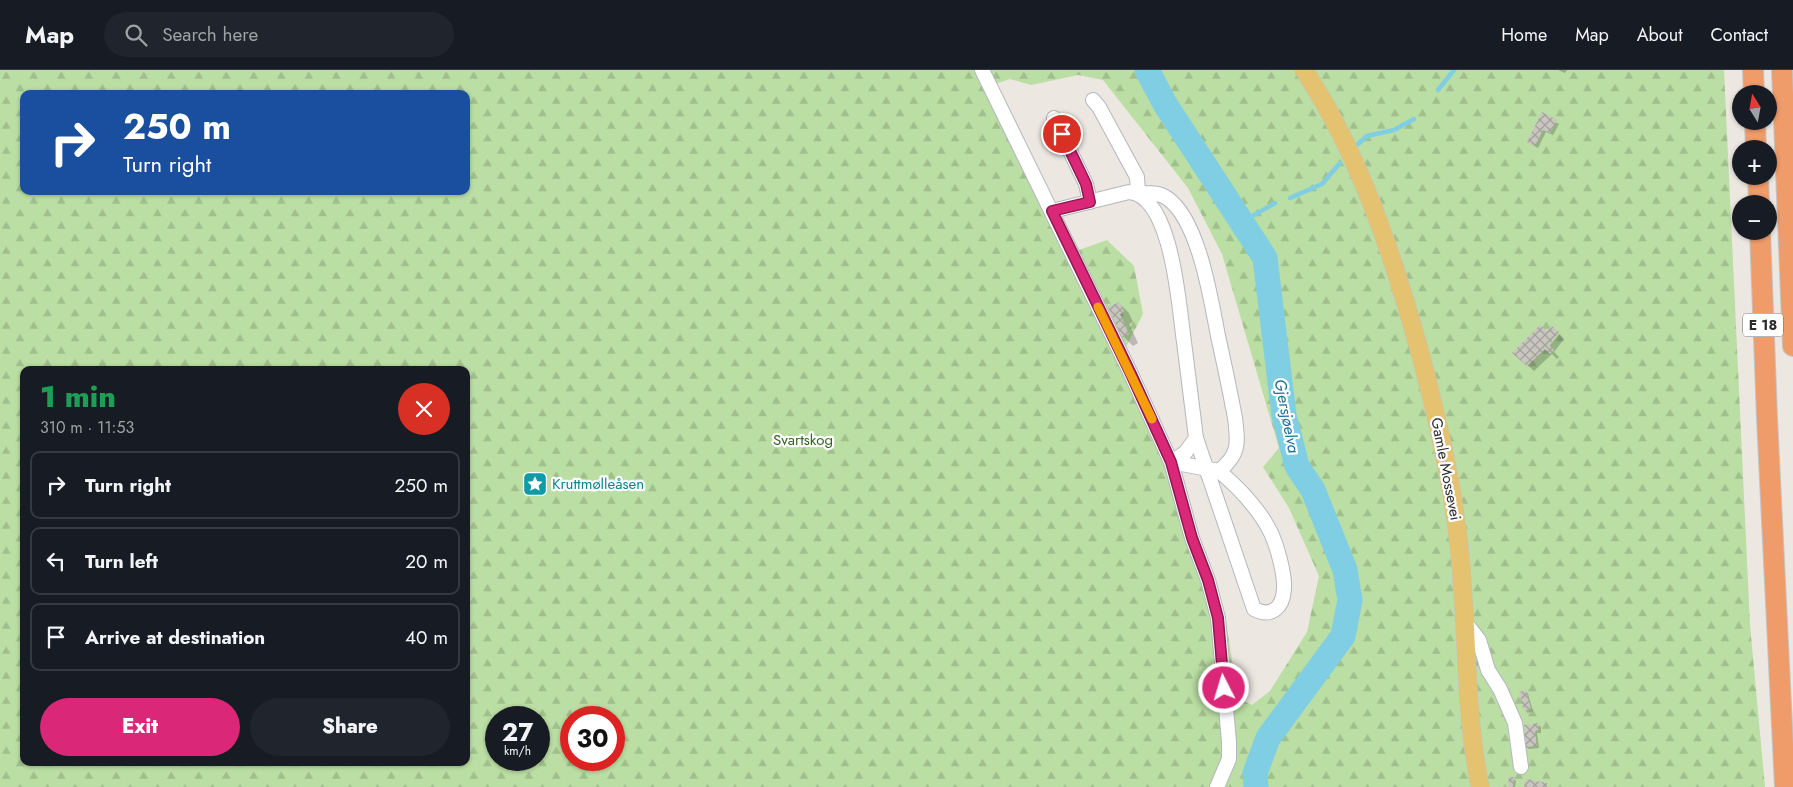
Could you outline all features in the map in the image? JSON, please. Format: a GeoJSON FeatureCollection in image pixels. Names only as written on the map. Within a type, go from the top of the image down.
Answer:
{"type":"FeatureCollection","features":[{"type":"Feature","properties":{"kind":"highway"},"geometry":{"type":"LineString","coordinates":[[1753,70],[1754,85]]}},
{"type":"Feature","properties":{"kind":"highway","name":"E 18"},"geometry":{"type":"LineString","coordinates":[[1782,70],[1793,346]]}},
{"type":"Feature","properties":{"kind":"highway","name":"E 18"},"geometry":{"type":"LineString","coordinates":[[1760,240],[1785,787]]}},
{"type":"Feature","properties":{"kind":"main road","name":"Gamle Mossevei"},"geometry":{"type":"LineString","coordinates":[[1304,70],[1332,119],[1353,162],[1393,261],[1416,339],[1439,429],[1459,545],[1470,723],[1478,787]]}},
{"type":"Feature","properties":{"kind":"street"},"geometry":{"type":"LineString","coordinates":[[982,70],[1131,374],[1171,462],[1192,538],[1208,580],[1218,618],[1229,759],[1217,787]]}},
{"type":"Feature","properties":{"kind":"street"},"geometry":{"type":"LineString","coordinates":[[1092,100],[1099,107],[1129,160],[1137,177],[1138,193],[1150,204],[1166,236],[1173,261],[1196,438],[1213,470],[1254,609],[1261,613],[1270,612],[1277,608],[1282,601],[1284,589],[1282,570],[1271,534],[1257,510],[1234,484],[1213,470],[1171,462]]}},
{"type":"Feature","properties":{"kind":"street"},"geometry":{"type":"LineString","coordinates":[[1054,118],[1086,184],[1090,202]]}},
{"type":"Feature","properties":{"kind":"street"},"geometry":{"type":"LineString","coordinates":[[1052,211],[1129,192],[1156,193],[1168,199],[1179,209],[1196,245],[1207,278],[1235,418],[1236,451],[1229,463],[1213,470]]}},
{"type":"Feature","properties":{"kind":"street"},"geometry":{"type":"LineString","coordinates":[[1171,462],[1185,453],[1196,438]]}},
{"type":"Feature","properties":{"kind":"street"},"geometry":{"type":"LineString","coordinates":[[1465,622],[1479,640],[1488,670],[1500,689],[1515,723],[1521,766]]}},
{"type":"Feature","properties":{"kind":"green space","name":"Svartskog"},"geometry":{"type":"Polygon","coordinates":[[[0,70],[1724,70],[1750,625],[1765,787],[0,787],[0,70]],[[1078,75],[1031,85],[1010,79],[995,84],[1079,250],[1107,240],[1134,266],[1143,314],[1126,347],[1175,460],[1226,621],[1238,698],[1252,705],[1270,691],[1307,632],[1319,576],[1289,508],[1263,467],[1279,448],[1222,254],[1188,188],[1103,80],[1078,75]]]}},
{"type":"Feature","properties":{"kind":"building"},"geometry":{"type":"Polygon","coordinates":[[[1542,112],[1557,120],[1550,133],[1543,130],[1535,146],[1527,142],[1542,112]]]}},
{"type":"Feature","properties":{"kind":"building"},"geometry":{"type":"Polygon","coordinates":[[[1120,302],[1124,312],[1120,314],[1129,334],[1122,337],[1108,307],[1120,302]]]}},
{"type":"Feature","properties":{"kind":"building"},"geometry":{"type":"Polygon","coordinates":[[[1540,325],[1547,331],[1552,326],[1559,332],[1549,345],[1554,350],[1550,354],[1545,349],[1527,366],[1512,353],[1540,325]]]}},
{"type":"Feature","properties":{"kind":"building"},"geometry":{"type":"Polygon","coordinates":[[[1526,690],[1531,709],[1524,711],[1519,692],[1526,690]]]}},
{"type":"Feature","properties":{"kind":"building"},"geometry":{"type":"Polygon","coordinates":[[[1538,723],[1539,730],[1535,731],[1537,746],[1525,747],[1523,732],[1526,732],[1524,725],[1538,723]]]}},
{"type":"Feature","properties":{"kind":"building"},"geometry":{"type":"Polygon","coordinates":[[[1509,777],[1514,777],[1513,787],[1508,787],[1509,777]]]}},
{"type":"Feature","properties":{"kind":"building"},"geometry":{"type":"Polygon","coordinates":[[[1526,779],[1547,783],[1547,787],[1524,787],[1526,779]]]}},
{"type":"Feature","properties":{"kind":"waterway","name":"Gjersjøelva"},"geometry":{"type":"LineString","coordinates":[[1147,70],[1165,104],[1265,258],[1284,415],[1297,466],[1313,490],[1345,570],[1350,600],[1343,636],[1268,738],[1255,773],[1256,787]]}},
{"type":"Feature","properties":{"kind":"waterway"},"geometry":{"type":"LineString","coordinates":[[1438,90],[1454,70]]}},
{"type":"Feature","properties":{"kind":"waterway"},"geometry":{"type":"LineString","coordinates":[[1358,144],[1367,136],[1394,130],[1414,119]]}},
{"type":"Feature","properties":{"kind":"waterway"},"geometry":{"type":"LineString","coordinates":[[1290,198],[1322,184],[1340,163]]}},
{"type":"Feature","properties":{"kind":"waterway"},"geometry":{"type":"LineString","coordinates":[[1242,222],[1275,203]]}},
{"type":"Feature","properties":{"kind":"slow traffic"},"geometry":{"type":"LineString","coordinates":[[1098,307],[1152,419]]}},
{"type":"Feature","properties":{"kind":"place","name":"Kruttmølleåsen"},"geometry":{"type":"Point","coordinates":[535,484]}},
{"type":"Feature","properties":{"kind":"route"},"geometry":{"type":"LineString","coordinates":[[1062,134],[1086,184],[1090,202],[1052,211],[1131,374],[1171,462],[1192,538],[1208,580],[1218,618],[1224,688]]}}]}
